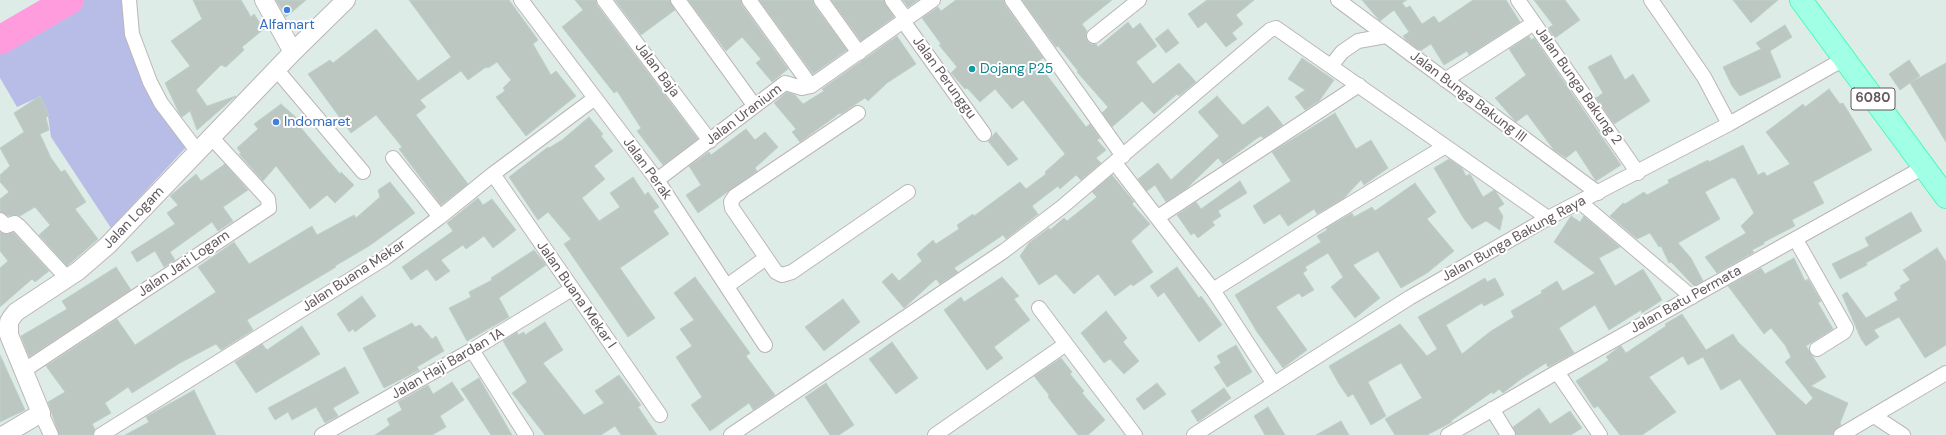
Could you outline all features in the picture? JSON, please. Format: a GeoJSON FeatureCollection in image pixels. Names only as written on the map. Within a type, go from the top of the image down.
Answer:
{"type":"FeatureCollection","features":[{"type":"Feature","properties":{"kind":"main road","name":"6080"},"geometry":{"type":"LineString","coordinates":[[1801,0],[1946,197]]}},
{"type":"Feature","properties":{"kind":"street"},"geometry":{"type":"LineString","coordinates":[[129,0],[132,34],[150,82],[162,103],[198,152]]}},
{"type":"Feature","properties":{"kind":"street"},"geometry":{"type":"LineString","coordinates":[[264,0],[293,52]]}},
{"type":"Feature","properties":{"kind":"street","name":"Jalan Logam"},"geometry":{"type":"LineString","coordinates":[[41,414],[23,371],[5,337],[9,322],[16,312],[78,272],[108,245],[212,138],[276,69],[346,0]]}},
{"type":"Feature","properties":{"kind":"street","name":"Jalan Baja"},"geometry":{"type":"LineString","coordinates":[[604,0],[710,141]]}},
{"type":"Feature","properties":{"kind":"street"},"geometry":{"type":"LineString","coordinates":[[678,0],[754,105]]}},
{"type":"Feature","properties":{"kind":"street"},"geometry":{"type":"LineString","coordinates":[[749,0],[811,86],[933,0]]}},
{"type":"Feature","properties":{"kind":"street"},"geometry":{"type":"LineString","coordinates":[[820,0],[859,53]]}},
{"type":"Feature","properties":{"kind":"street","name":"Jalan Perunggu"},"geometry":{"type":"LineString","coordinates":[[892,0],[984,134]]}},
{"type":"Feature","properties":{"kind":"street"},"geometry":{"type":"LineString","coordinates":[[1012,0],[1158,217],[1213,290],[1274,384]]}},
{"type":"Feature","properties":{"kind":"street"},"geometry":{"type":"LineString","coordinates":[[1094,36],[1139,0]]}},
{"type":"Feature","properties":{"kind":"street","name":"Jalan Bunga Bakung III"},"geometry":{"type":"LineString","coordinates":[[1338,0],[1598,193]]}},
{"type":"Feature","properties":{"kind":"street","name":"Jalan Bunga Bakung 2"},"geometry":{"type":"LineString","coordinates":[[1518,0],[1638,173]]}},
{"type":"Feature","properties":{"kind":"street"},"geometry":{"type":"LineString","coordinates":[[1650,0],[1704,77],[1729,124]]}},
{"type":"Feature","properties":{"kind":"street","name":"Jalan Perak"},"geometry":{"type":"LineString","coordinates":[[528,2],[595,98],[657,180],[765,344]]}},
{"type":"Feature","properties":{"kind":"street"},"geometry":{"type":"LineString","coordinates":[[1445,80],[1534,23]]}},
{"type":"Feature","properties":{"kind":"street"},"geometry":{"type":"LineString","coordinates":[[731,435],[1004,251],[1062,207],[1270,30],[1276,28],[1359,85],[1444,147],[1548,218]]}},
{"type":"Feature","properties":{"kind":"street"},"geometry":{"type":"LineString","coordinates":[[1331,66],[1342,52],[1358,41],[1386,36]]}},
{"type":"Feature","properties":{"kind":"street","name":"Jalan Bunga Bakung Raya"},"geometry":{"type":"LineString","coordinates":[[1194,435],[1409,298],[1548,218],[1638,173],[1844,59]]}},
{"type":"Feature","properties":{"kind":"street"},"geometry":{"type":"LineString","coordinates":[[276,69],[363,172]]}},
{"type":"Feature","properties":{"kind":"street"},"geometry":{"type":"LineString","coordinates":[[785,82],[801,72]]}},
{"type":"Feature","properties":{"kind":"street","name":"Jalan Uranium"},"geometry":{"type":"LineString","coordinates":[[657,180],[710,141],[785,82],[802,88],[811,86]]}},
{"type":"Feature","properties":{"kind":"street"},"geometry":{"type":"LineString","coordinates":[[1158,217],[1359,85]]}},
{"type":"Feature","properties":{"kind":"street","name":"Jalan Buana Mekar"},"geometry":{"type":"LineString","coordinates":[[101,435],[386,258],[493,174],[595,98]]}},
{"type":"Feature","properties":{"kind":"street"},"geometry":{"type":"LineString","coordinates":[[858,113],[735,196],[731,202],[732,208],[776,272],[782,275],[792,272],[908,192]]}},
{"type":"Feature","properties":{"kind":"street","name":"Jalan Jati Logam"},"geometry":{"type":"LineString","coordinates":[[23,371],[269,208],[268,199],[212,138]]}},
{"type":"Feature","properties":{"kind":"street"},"geometry":{"type":"LineString","coordinates":[[1213,290],[1322,221],[1444,147]]}},
{"type":"Feature","properties":{"kind":"street"},"geometry":{"type":"LineString","coordinates":[[393,158],[440,217]]}},
{"type":"Feature","properties":{"kind":"street","name":"Jalan Batu Permata"},"geometry":{"type":"LineString","coordinates":[[1448,435],[1557,372],[1796,240],[1924,167]]}},
{"type":"Feature","properties":{"kind":"street","name":"Jalan Buana Mekar I"},"geometry":{"type":"LineString","coordinates":[[493,174],[660,415]]}},
{"type":"Feature","properties":{"kind":"street"},"geometry":{"type":"LineString","coordinates":[[1580,202],[1692,297]]}},
{"type":"Feature","properties":{"kind":"street"},"geometry":{"type":"LineString","coordinates":[[0,220],[6,226],[15,223],[19,226],[67,278]]}},
{"type":"Feature","properties":{"kind":"street"},"geometry":{"type":"LineString","coordinates":[[1796,240],[1846,328],[1844,332],[1817,349]]}},
{"type":"Feature","properties":{"kind":"street"},"geometry":{"type":"LineString","coordinates":[[727,286],[766,258]]}},
{"type":"Feature","properties":{"kind":"street","name":"Jalan Haji Bardan 1A"},"geometry":{"type":"LineString","coordinates":[[322,435],[472,350],[572,289]]}},
{"type":"Feature","properties":{"kind":"street"},"geometry":{"type":"LineString","coordinates":[[1039,308],[1135,435]]}},
{"type":"Feature","properties":{"kind":"street"},"geometry":{"type":"LineString","coordinates":[[935,435],[1066,344]]}},
{"type":"Feature","properties":{"kind":"street"},"geometry":{"type":"LineString","coordinates":[[472,350],[526,435]]}},
{"type":"Feature","properties":{"kind":"street"},"geometry":{"type":"LineString","coordinates":[[1557,372],[1600,435]]}},
{"type":"Feature","properties":{"kind":"street"},"geometry":{"type":"LineString","coordinates":[[1841,435],[1946,373]]}},
{"type":"Feature","properties":{"kind":"street"},"geometry":{"type":"LineString","coordinates":[[1492,410],[1508,435]]}},
{"type":"Feature","properties":{"kind":"street"},"geometry":{"type":"LineString","coordinates":[[4,435],[41,414],[51,435]]}},
{"type":"Feature","properties":{"kind":"street"},"geometry":{"type":"LineString","coordinates":[[1874,416],[1903,435]]}},
{"type":"Feature","properties":{"kind":"shaded area"},"geometry":{"type":"Polygon","coordinates":[[[76,0],[136,0],[138,50],[190,143],[111,228],[51,137],[48,116],[39,97],[17,107],[0,78],[0,51],[49,16],[76,0]]]}},
{"type":"Feature","properties":{"kind":"building"},"geometry":{"type":"Polygon","coordinates":[[[193,0],[241,0],[251,17],[254,14],[264,29],[242,47],[244,50],[226,67],[221,65],[196,90],[207,106],[236,96],[197,130],[190,111],[182,117],[180,115],[165,83],[190,66],[171,41],[202,19],[193,0]]]}},
{"type":"Feature","properties":{"kind":"building","name":"Alfamart"},"geometry":{"type":"Polygon","coordinates":[[[276,0],[306,0],[286,17],[276,0]]]}},
{"type":"Feature","properties":{"kind":"building"},"geometry":{"type":"Polygon","coordinates":[[[409,0],[509,0],[538,40],[533,44],[551,75],[556,71],[576,96],[526,136],[496,97],[505,91],[503,88],[511,80],[497,62],[488,68],[486,67],[468,80],[461,71],[420,100],[426,107],[416,115],[468,184],[441,205],[399,149],[402,147],[376,115],[351,133],[308,74],[330,60],[333,63],[376,29],[418,81],[451,57],[409,0]]]}},
{"type":"Feature","properties":{"kind":"building"},"geometry":{"type":"Polygon","coordinates":[[[575,0],[596,0],[597,5],[698,139],[663,165],[637,131],[641,128],[617,91],[614,93],[562,27],[583,10],[575,0]]]}},
{"type":"Feature","properties":{"kind":"building"},"geometry":{"type":"Polygon","coordinates":[[[615,0],[670,0],[675,10],[641,35],[615,0]]]}},
{"type":"Feature","properties":{"kind":"building"},"geometry":{"type":"Polygon","coordinates":[[[688,0],[741,0],[742,5],[788,69],[772,82],[756,63],[761,59],[742,37],[726,51],[688,0]]]}},
{"type":"Feature","properties":{"kind":"building"},"geometry":{"type":"Polygon","coordinates":[[[759,0],[813,0],[814,5],[847,50],[813,74],[759,0]]]}},
{"type":"Feature","properties":{"kind":"building"},"geometry":{"type":"Polygon","coordinates":[[[831,0],[884,0],[894,17],[861,41],[831,0]]]}},
{"type":"Feature","properties":{"kind":"building"},"geometry":{"type":"Polygon","coordinates":[[[903,0],[918,0],[908,7],[903,0]]]}},
{"type":"Feature","properties":{"kind":"building"},"geometry":{"type":"Polygon","coordinates":[[[956,0],[1004,0],[1005,5],[1043,58],[1037,62],[1086,127],[1090,124],[1100,138],[1097,140],[1106,150],[1096,158],[1101,163],[1081,180],[1076,175],[1060,189],[1058,186],[1032,206],[1038,214],[1006,239],[1003,235],[954,268],[958,272],[940,284],[936,279],[904,308],[882,282],[892,273],[899,281],[922,261],[917,254],[933,240],[936,244],[959,229],[957,225],[973,214],[974,216],[1020,182],[1026,189],[1046,174],[1045,172],[1065,154],[1023,100],[1012,109],[995,89],[980,102],[967,88],[965,89],[951,73],[957,67],[939,45],[941,44],[922,18],[938,7],[941,11],[956,0]]]}},
{"type":"Feature","properties":{"kind":"building"},"geometry":{"type":"Polygon","coordinates":[[[1022,0],[1112,0],[1082,24],[1087,31],[1086,37],[1088,42],[1091,44],[1096,44],[1098,47],[1128,22],[1133,29],[1140,23],[1157,46],[1136,62],[1153,84],[1179,63],[1196,82],[1179,96],[1177,94],[1154,114],[1142,101],[1112,127],[1102,113],[1108,107],[1077,72],[1078,71],[1058,46],[1056,47],[1022,0]]]}},
{"type":"Feature","properties":{"kind":"building"},"geometry":{"type":"Polygon","coordinates":[[[1207,0],[1254,0],[1236,15],[1243,24],[1232,33],[1237,39],[1226,47],[1206,22],[1198,28],[1188,14],[1207,0]]]}},
{"type":"Feature","properties":{"kind":"building"},"geometry":{"type":"Polygon","coordinates":[[[1362,0],[1407,0],[1402,3],[1406,8],[1410,6],[1422,24],[1434,16],[1439,23],[1473,0],[1506,0],[1520,22],[1469,55],[1467,51],[1444,65],[1431,44],[1420,51],[1406,40],[1403,36],[1409,32],[1394,10],[1380,21],[1362,0]]]}},
{"type":"Feature","properties":{"kind":"building"},"geometry":{"type":"Polygon","coordinates":[[[1534,0],[1565,0],[1580,20],[1555,38],[1548,28],[1553,25],[1534,0]]]}},
{"type":"Feature","properties":{"kind":"building"},"geometry":{"type":"Polygon","coordinates":[[[1733,0],[1778,0],[1751,23],[1733,0]]]}},
{"type":"Feature","properties":{"kind":"building"},"geometry":{"type":"Polygon","coordinates":[[[1785,25],[1792,37],[1770,51],[1781,77],[1740,96],[1732,86],[1723,67],[1761,49],[1756,43],[1785,25]]]}},
{"type":"Feature","properties":{"kind":"building"},"geometry":{"type":"Polygon","coordinates":[[[1168,29],[1179,43],[1166,53],[1155,39],[1168,29]]]}},
{"type":"Feature","properties":{"kind":"building"},"geometry":{"type":"Polygon","coordinates":[[[897,36],[916,64],[887,83],[868,101],[865,98],[841,114],[840,113],[800,142],[792,132],[796,129],[774,103],[787,92],[795,95],[803,104],[824,91],[822,89],[897,36]]]}},
{"type":"Feature","properties":{"kind":"building"},"geometry":{"type":"Polygon","coordinates":[[[1529,36],[1531,40],[1534,38],[1621,165],[1596,181],[1576,150],[1566,158],[1554,150],[1527,114],[1516,122],[1495,98],[1526,75],[1509,49],[1529,36]]]}},
{"type":"Feature","properties":{"kind":"building"},"geometry":{"type":"Polygon","coordinates":[[[1611,55],[1625,80],[1633,74],[1650,101],[1614,124],[1596,98],[1603,93],[1588,67],[1611,55]]]}},
{"type":"Feature","properties":{"kind":"building"},"geometry":{"type":"Polygon","coordinates":[[[1302,58],[1334,80],[1319,101],[1305,110],[1295,97],[1305,90],[1288,79],[1302,58]]]}},
{"type":"Feature","properties":{"kind":"building"},"geometry":{"type":"Polygon","coordinates":[[[1909,60],[1920,76],[1900,90],[1889,74],[1909,60]]]}},
{"type":"Feature","properties":{"kind":"building"},"geometry":{"type":"Polygon","coordinates":[[[1946,63],[1946,142],[1910,83],[1946,63]]]}},
{"type":"Feature","properties":{"kind":"building"},"geometry":{"type":"Polygon","coordinates":[[[1829,89],[1840,104],[1843,103],[1872,150],[1813,182],[1824,203],[1792,220],[1795,226],[1764,242],[1764,244],[1752,250],[1754,252],[1717,273],[1705,257],[1746,233],[1741,226],[1754,213],[1735,178],[1733,179],[1733,177],[1705,192],[1720,219],[1678,243],[1691,258],[1703,281],[1694,286],[1671,262],[1669,263],[1661,246],[1659,247],[1650,233],[1637,239],[1610,216],[1623,203],[1625,204],[1644,192],[1647,195],[1669,183],[1668,180],[1708,160],[1709,162],[1743,145],[1758,175],[1764,172],[1767,176],[1790,164],[1766,132],[1803,104],[1805,107],[1829,89]]]}},
{"type":"Feature","properties":{"kind":"building"},"geometry":{"type":"Polygon","coordinates":[[[40,96],[49,115],[46,118],[49,130],[40,134],[51,158],[61,172],[65,170],[86,202],[75,209],[98,239],[67,266],[39,235],[50,225],[35,207],[20,216],[8,216],[0,212],[0,199],[9,192],[0,182],[0,175],[10,166],[0,148],[24,132],[14,113],[40,96]]]}},
{"type":"Feature","properties":{"kind":"building"},"geometry":{"type":"Polygon","coordinates":[[[1217,96],[1243,125],[1268,106],[1283,125],[1263,138],[1261,136],[1256,139],[1223,164],[1218,158],[1187,188],[1166,202],[1155,185],[1147,191],[1138,179],[1158,163],[1171,180],[1219,136],[1198,112],[1217,96]]]}},
{"type":"Feature","properties":{"kind":"building"},"geometry":{"type":"Polygon","coordinates":[[[281,104],[299,120],[296,122],[340,174],[341,172],[354,185],[335,203],[327,195],[310,209],[276,166],[263,181],[239,154],[241,153],[237,148],[258,129],[254,124],[281,104]]]}},
{"type":"Feature","properties":{"kind":"building"},"geometry":{"type":"Polygon","coordinates":[[[1335,113],[1356,149],[1371,140],[1388,168],[1364,185],[1361,180],[1343,199],[1317,214],[1314,209],[1288,226],[1280,214],[1264,224],[1253,206],[1291,181],[1272,152],[1335,113]]]}},
{"type":"Feature","properties":{"kind":"building"},"geometry":{"type":"Polygon","coordinates":[[[589,117],[603,134],[601,136],[613,151],[594,166],[605,179],[582,198],[599,221],[620,207],[610,193],[633,177],[645,195],[648,192],[659,207],[653,211],[669,234],[620,268],[655,318],[628,337],[564,244],[571,239],[548,212],[538,220],[509,177],[548,147],[549,148],[562,140],[589,117]]]}},
{"type":"Feature","properties":{"kind":"building"},"geometry":{"type":"Polygon","coordinates":[[[746,129],[755,140],[765,132],[778,147],[755,168],[757,171],[698,213],[686,195],[701,185],[689,166],[709,152],[711,155],[746,129]]]}},
{"type":"Feature","properties":{"kind":"building"},"geometry":{"type":"Polygon","coordinates":[[[996,132],[1018,159],[1008,166],[988,141],[996,132]]]}},
{"type":"Feature","properties":{"kind":"building"},"geometry":{"type":"Polygon","coordinates":[[[1449,159],[1462,168],[1466,176],[1470,174],[1483,197],[1494,190],[1496,192],[1504,204],[1498,208],[1503,216],[1500,230],[1486,221],[1472,229],[1464,219],[1434,168],[1449,159]]]}},
{"type":"Feature","properties":{"kind":"building"},"geometry":{"type":"Polygon","coordinates":[[[225,164],[248,190],[223,207],[233,221],[218,231],[212,222],[170,252],[175,260],[164,267],[155,251],[137,262],[131,252],[175,224],[167,213],[178,205],[170,196],[196,174],[201,181],[225,164]]]}},
{"type":"Feature","properties":{"kind":"building"},"geometry":{"type":"Polygon","coordinates":[[[1112,175],[1134,202],[1132,204],[1150,224],[1131,241],[1153,272],[1133,286],[1131,284],[1115,296],[1098,274],[1074,294],[1056,274],[1039,285],[1020,256],[1029,243],[1049,228],[1050,230],[1064,218],[1067,221],[1097,197],[1092,192],[1112,175]]]}},
{"type":"Feature","properties":{"kind":"building"},"geometry":{"type":"Polygon","coordinates":[[[1240,181],[1247,193],[1218,211],[1221,216],[1212,222],[1215,225],[1198,238],[1194,233],[1191,235],[1177,215],[1196,202],[1201,209],[1240,181]]]}},
{"type":"Feature","properties":{"kind":"building"},"geometry":{"type":"Polygon","coordinates":[[[390,182],[415,213],[369,246],[247,320],[253,330],[221,350],[216,344],[180,363],[132,393],[128,387],[105,403],[111,413],[92,424],[95,429],[93,435],[59,435],[48,402],[65,392],[46,366],[117,319],[135,345],[216,292],[198,267],[234,242],[249,264],[312,226],[317,235],[354,215],[356,218],[380,197],[378,190],[390,182]]]}},
{"type":"Feature","properties":{"kind":"building"},"geometry":{"type":"Polygon","coordinates":[[[1415,183],[1436,212],[1427,219],[1454,251],[1427,273],[1401,288],[1378,251],[1353,265],[1380,298],[1355,318],[1331,287],[1343,277],[1328,253],[1305,267],[1307,270],[1303,273],[1314,290],[1302,297],[1299,293],[1276,307],[1307,350],[1283,368],[1257,332],[1235,295],[1321,242],[1317,236],[1327,230],[1326,228],[1352,213],[1354,217],[1372,207],[1375,211],[1415,183]]]}},
{"type":"Feature","properties":{"kind":"building"},"geometry":{"type":"Polygon","coordinates":[[[478,198],[483,205],[492,199],[516,230],[493,248],[484,236],[466,249],[463,245],[441,260],[450,271],[436,281],[427,269],[411,280],[402,267],[453,231],[447,223],[478,198]]]}},
{"type":"Feature","properties":{"kind":"building"},"geometry":{"type":"Polygon","coordinates":[[[1911,212],[1922,231],[1866,263],[1867,265],[1840,279],[1832,264],[1869,246],[1865,238],[1911,212]]]}},
{"type":"Feature","properties":{"kind":"building"},"geometry":{"type":"Polygon","coordinates":[[[1571,216],[1580,222],[1584,216],[1620,247],[1599,258],[1615,286],[1643,269],[1662,300],[1642,313],[1641,310],[1609,330],[1595,305],[1559,328],[1574,353],[1548,367],[1546,363],[1503,393],[1499,389],[1493,394],[1492,392],[1451,421],[1452,422],[1427,435],[1395,435],[1385,419],[1422,398],[1401,363],[1368,382],[1386,416],[1371,425],[1353,394],[1348,397],[1329,366],[1400,324],[1427,356],[1437,349],[1418,317],[1485,278],[1487,282],[1495,278],[1504,295],[1484,306],[1482,303],[1446,325],[1462,354],[1491,331],[1514,317],[1511,311],[1542,293],[1541,291],[1557,281],[1563,291],[1595,273],[1554,242],[1571,216]]]}},
{"type":"Feature","properties":{"kind":"building"},"geometry":{"type":"Polygon","coordinates":[[[0,232],[4,234],[13,232],[49,271],[35,282],[32,279],[0,307],[0,268],[8,261],[0,251],[0,232]]]}},
{"type":"Feature","properties":{"kind":"building"},"geometry":{"type":"Polygon","coordinates":[[[1937,248],[1946,262],[1946,345],[1925,358],[1899,317],[1874,330],[1879,337],[1866,346],[1861,339],[1842,295],[1847,292],[1866,318],[1898,300],[1894,293],[1901,288],[1900,286],[1910,280],[1903,270],[1937,248]]]}},
{"type":"Feature","properties":{"kind":"building"},"geometry":{"type":"Polygon","coordinates":[[[534,250],[546,265],[499,298],[509,317],[467,341],[449,308],[471,297],[469,292],[492,280],[491,278],[534,250]]]}},
{"type":"Feature","properties":{"kind":"building"},"geometry":{"type":"Polygon","coordinates":[[[1794,258],[1805,281],[1808,279],[1821,301],[1818,303],[1833,329],[1806,346],[1826,377],[1811,386],[1848,403],[1840,423],[1841,425],[1834,431],[1833,435],[1777,435],[1740,379],[1721,390],[1703,357],[1688,365],[1683,356],[1649,377],[1676,412],[1642,435],[1620,435],[1598,406],[1594,408],[1576,381],[1609,360],[1606,357],[1619,347],[1621,346],[1626,353],[1666,326],[1665,324],[1682,314],[1706,350],[1733,334],[1738,342],[1806,405],[1813,398],[1785,362],[1791,357],[1785,345],[1771,328],[1764,334],[1728,286],[1761,268],[1765,274],[1794,258]]]}},
{"type":"Feature","properties":{"kind":"building"},"geometry":{"type":"Polygon","coordinates":[[[116,267],[131,290],[29,357],[21,336],[67,309],[62,301],[116,267]]]}},
{"type":"Feature","properties":{"kind":"building"},"geometry":{"type":"Polygon","coordinates":[[[1177,267],[1199,298],[1201,296],[1222,325],[1199,342],[1164,292],[1158,297],[1150,286],[1177,267]]]}},
{"type":"Feature","properties":{"kind":"building"},"geometry":{"type":"Polygon","coordinates":[[[695,277],[750,353],[746,356],[775,395],[753,410],[749,403],[710,431],[691,405],[702,397],[676,357],[692,346],[680,329],[694,320],[674,293],[695,277]]]}},
{"type":"Feature","properties":{"kind":"building"},"geometry":{"type":"Polygon","coordinates":[[[1002,277],[1019,296],[1014,299],[1030,320],[994,347],[1003,358],[987,370],[944,310],[961,297],[964,302],[1002,277]]]}},
{"type":"Feature","properties":{"kind":"building"},"geometry":{"type":"Polygon","coordinates":[[[362,296],[376,316],[355,332],[353,329],[349,332],[337,314],[362,296]]]}},
{"type":"Feature","properties":{"kind":"building"},"geometry":{"type":"Polygon","coordinates":[[[843,299],[860,322],[824,351],[805,327],[843,299]]]}},
{"type":"Feature","properties":{"kind":"building"},"geometry":{"type":"Polygon","coordinates":[[[1106,311],[1127,338],[1123,342],[1139,361],[1124,374],[1110,359],[1104,363],[1081,333],[1106,311]]]}},
{"type":"Feature","properties":{"kind":"building"},"geometry":{"type":"Polygon","coordinates":[[[545,322],[563,350],[543,363],[584,415],[604,403],[595,391],[619,375],[641,405],[638,407],[657,435],[621,435],[615,426],[601,435],[545,435],[512,393],[527,382],[503,341],[517,332],[518,335],[524,332],[525,335],[545,322]]]}},
{"type":"Feature","properties":{"kind":"building"},"geometry":{"type":"Polygon","coordinates":[[[412,323],[415,327],[420,325],[432,339],[436,336],[444,351],[417,367],[419,370],[384,388],[363,348],[412,323]]]}},
{"type":"Feature","properties":{"kind":"building"},"geometry":{"type":"Polygon","coordinates":[[[302,326],[320,354],[256,393],[235,362],[262,344],[267,350],[302,326]]]}},
{"type":"Feature","properties":{"kind":"building"},"geometry":{"type":"Polygon","coordinates":[[[892,342],[918,378],[896,394],[869,359],[892,342]]]}},
{"type":"Feature","properties":{"kind":"building"},"geometry":{"type":"Polygon","coordinates":[[[1236,345],[1252,372],[1227,387],[1214,367],[1221,363],[1217,356],[1236,345]]]}},
{"type":"Feature","properties":{"kind":"building"},"geometry":{"type":"Polygon","coordinates":[[[0,355],[25,410],[0,422],[0,355]]]}},
{"type":"Feature","properties":{"kind":"building"},"geometry":{"type":"Polygon","coordinates":[[[1061,358],[1072,372],[1070,374],[1084,391],[1082,393],[1105,420],[1088,435],[1078,435],[1048,397],[1049,395],[1034,376],[1061,358]]]}},
{"type":"Feature","properties":{"kind":"building"},"geometry":{"type":"Polygon","coordinates":[[[345,367],[359,393],[333,408],[338,416],[325,423],[316,407],[292,420],[288,412],[275,420],[268,408],[345,367]]]}},
{"type":"Feature","properties":{"kind":"building"},"geometry":{"type":"Polygon","coordinates":[[[479,378],[512,435],[491,435],[461,389],[479,378]]]}},
{"type":"Feature","properties":{"kind":"building"},"geometry":{"type":"Polygon","coordinates":[[[452,382],[464,400],[440,416],[446,427],[432,435],[375,435],[390,425],[387,419],[402,410],[398,402],[428,385],[433,394],[452,382]]]}},
{"type":"Feature","properties":{"kind":"building"},"geometry":{"type":"Polygon","coordinates":[[[826,383],[854,425],[839,435],[830,435],[805,397],[826,383]]]}},
{"type":"Feature","properties":{"kind":"building"},"geometry":{"type":"Polygon","coordinates":[[[1157,383],[1166,394],[1144,410],[1136,399],[1157,383]]]}},
{"type":"Feature","properties":{"kind":"building"},"geometry":{"type":"Polygon","coordinates":[[[1224,388],[1231,398],[1198,422],[1191,411],[1224,388]]]}},
{"type":"Feature","properties":{"kind":"building"},"geometry":{"type":"Polygon","coordinates":[[[194,390],[216,435],[125,435],[149,422],[146,417],[194,390]]]}},
{"type":"Feature","properties":{"kind":"building"},"geometry":{"type":"Polygon","coordinates":[[[1268,407],[1285,435],[1265,435],[1254,416],[1268,407]]]}},
{"type":"Feature","properties":{"kind":"building"},"geometry":{"type":"Polygon","coordinates":[[[1539,408],[1550,424],[1570,411],[1582,428],[1571,435],[1516,435],[1513,427],[1539,408]]]}},
{"type":"Feature","properties":{"kind":"building"},"geometry":{"type":"Polygon","coordinates":[[[1341,421],[1349,435],[1316,435],[1341,421]]]}},
{"type":"Feature","properties":{"kind":"waterway"},"geometry":{"type":"LineString","coordinates":[[0,40],[69,0]]}},
{"type":"Feature","properties":{"kind":"place","name":"Alfamart"},"geometry":{"type":"Point","coordinates":[287,10]}},
{"type":"Feature","properties":{"kind":"place","name":"Dojang P25"},"geometry":{"type":"Point","coordinates":[972,69]}},
{"type":"Feature","properties":{"kind":"place","name":"Indomaret"},"geometry":{"type":"Point","coordinates":[276,122]}}]}
